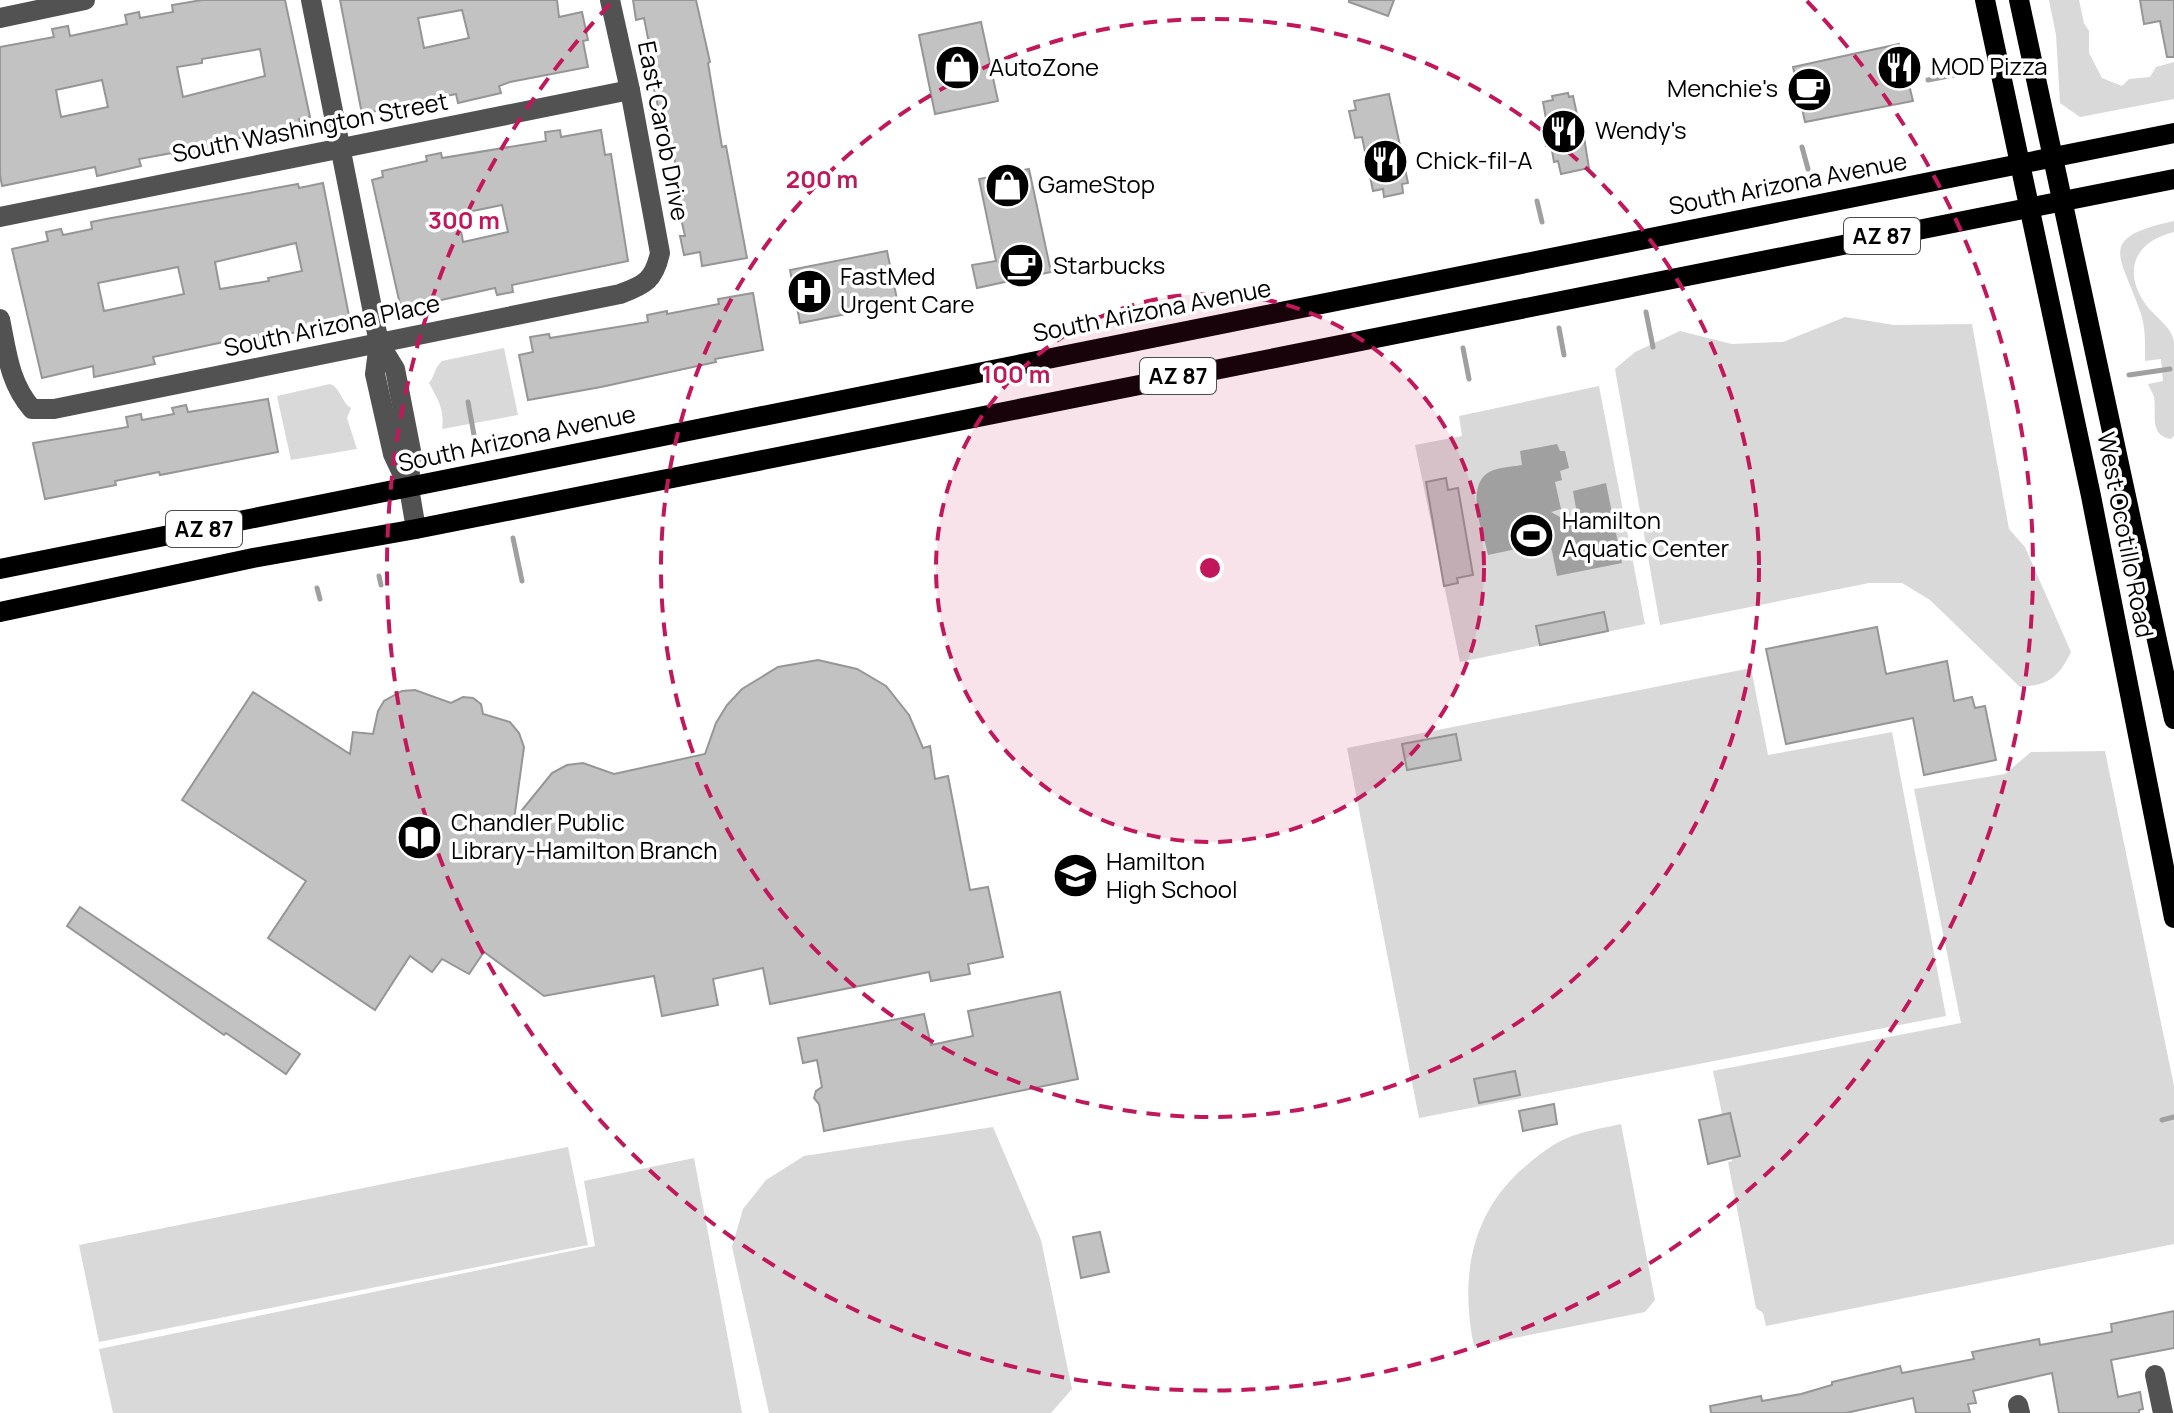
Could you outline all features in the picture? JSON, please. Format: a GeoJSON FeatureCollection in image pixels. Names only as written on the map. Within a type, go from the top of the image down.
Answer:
{"type":"FeatureCollection","features":[{"type":"Feature","properties":{"kind":"main road","name":"West Ocotillo Road"},"geometry":{"type":"LineString","coordinates":[[1985,0],[2091,496],[2174,918]]}},
{"type":"Feature","properties":{"kind":"main road","name":"West Ocotillo Road"},"geometry":{"type":"LineString","coordinates":[[2019,0],[2174,719]]}},
{"type":"Feature","properties":{"kind":"main road","name":"South Arizona Avenue"},"geometry":{"type":"LineString","coordinates":[[0,569],[2174,133]]}},
{"type":"Feature","properties":{"kind":"main road","name":"AZ 87"},"geometry":{"type":"LineString","coordinates":[[0,612],[253,558],[416,529],[2174,179]]}},
{"type":"Feature","properties":{"kind":"street"},"geometry":{"type":"LineString","coordinates":[[0,18],[85,0]]}},
{"type":"Feature","properties":{"kind":"street"},"geometry":{"type":"LineString","coordinates":[[311,0],[379,343],[395,369],[411,451],[409,488],[416,529]]}},
{"type":"Feature","properties":{"kind":"street","name":"East Carob Drive"},"geometry":{"type":"LineString","coordinates":[[610,0],[660,253],[656,272]]}},
{"type":"Feature","properties":{"kind":"street","name":"South Washington Street"},"geometry":{"type":"LineString","coordinates":[[0,217],[630,90]]}},
{"type":"Feature","properties":{"kind":"street","name":"South Arizona Place"},"geometry":{"type":"LineString","coordinates":[[0,319],[18,393],[32,409],[54,409],[620,294],[640,286],[656,272]]}},
{"type":"Feature","properties":{"kind":"street"},"geometry":{"type":"LineString","coordinates":[[2155,1375],[2163,1413]]}},
{"type":"Feature","properties":{"kind":"shaded area"},"geometry":{"type":"Polygon","coordinates":[[[2049,0],[2079,0],[2089,31],[2089,53],[2102,78],[2122,86],[2129,79],[2150,77],[2156,67],[2174,62],[2174,99],[2080,117],[2060,103],[2056,35],[2049,0]]]}},
{"type":"Feature","properties":{"kind":"shaded area"},"geometry":{"type":"Polygon","coordinates":[[[2174,221],[2174,232],[2161,236],[2142,249],[2134,267],[2137,290],[2170,331],[2174,342],[2174,436],[2171,439],[2164,437],[2156,428],[2154,397],[2148,384],[2163,381],[2161,359],[2145,361],[2142,317],[2120,251],[2133,234],[2174,221]]]}},
{"type":"Feature","properties":{"kind":"shaded area"},"geometry":{"type":"Polygon","coordinates":[[[1845,317],[1894,325],[1972,324],[2009,529],[2025,547],[2071,652],[2057,674],[2045,682],[2020,687],[1930,600],[1902,583],[1869,583],[1660,625],[1615,369],[1635,352],[1680,331],[1732,344],[1783,342],[1845,317]]]}},
{"type":"Feature","properties":{"kind":"shaded area"},"geometry":{"type":"Polygon","coordinates":[[[504,348],[518,415],[442,429],[442,411],[429,383],[439,364],[504,348]]]}},
{"type":"Feature","properties":{"kind":"shaded area"},"geometry":{"type":"Polygon","coordinates":[[[330,384],[351,408],[347,418],[357,449],[291,460],[277,396],[330,384]]]}},
{"type":"Feature","properties":{"kind":"shaded area","name":"Hamilton Aquatic Center"},"geometry":{"type":"Polygon","coordinates":[[[1599,386],[1645,624],[1460,662],[1415,445],[1462,436],[1459,416],[1599,386]]]}},
{"type":"Feature","properties":{"kind":"shaded area"},"geometry":{"type":"Polygon","coordinates":[[[1557,444],[1560,451],[1565,451],[1569,468],[1560,471],[1562,480],[1555,482],[1561,509],[1551,512],[1569,522],[1578,520],[1573,491],[1606,483],[1622,563],[1557,576],[1547,527],[1533,529],[1536,545],[1488,555],[1477,503],[1480,483],[1493,470],[1522,465],[1520,451],[1557,444]]]}},
{"type":"Feature","properties":{"kind":"shaded area"},"geometry":{"type":"Polygon","coordinates":[[[1751,668],[1768,755],[1892,732],[1946,1016],[1419,1118],[1347,748],[1751,668]]]}},
{"type":"Feature","properties":{"kind":"shaded area"},"geometry":{"type":"Polygon","coordinates":[[[2105,751],[2174,1086],[2174,1244],[1766,1326],[1763,1313],[1756,1308],[1728,1162],[1732,1161],[1713,1071],[1961,1023],[1914,789],[2005,774],[2031,752],[2105,751]]]}},
{"type":"Feature","properties":{"kind":"shaded area"},"geometry":{"type":"Polygon","coordinates":[[[1621,1124],[1655,1300],[1645,1312],[1474,1346],[1468,1298],[1469,1274],[1480,1229],[1490,1208],[1521,1170],[1549,1148],[1573,1136],[1621,1124]]]}},
{"type":"Feature","properties":{"kind":"shaded area"},"geometry":{"type":"Polygon","coordinates":[[[993,1127],[1041,1240],[1072,1389],[1051,1413],[769,1413],[732,1247],[743,1209],[766,1180],[804,1156],[993,1127]]]}},
{"type":"Feature","properties":{"kind":"shaded area"},"geometry":{"type":"Polygon","coordinates":[[[568,1147],[588,1245],[99,1342],[79,1245],[568,1147]]]}},
{"type":"Feature","properties":{"kind":"shaded area"},"geometry":{"type":"Polygon","coordinates":[[[694,1158],[742,1413],[113,1413],[99,1349],[595,1246],[584,1181],[694,1158]]]}},
{"type":"Feature","properties":{"kind":"building"},"geometry":{"type":"Polygon","coordinates":[[[202,0],[285,0],[310,117],[299,119],[301,126],[229,140],[231,148],[173,160],[172,153],[139,159],[141,166],[97,176],[95,167],[2,186],[0,47],[54,37],[52,29],[68,26],[70,36],[127,24],[125,15],[139,12],[140,18],[173,12],[172,5],[202,0]],[[260,49],[202,59],[202,63],[177,67],[183,97],[265,76],[260,49]],[[102,80],[56,90],[61,117],[108,107],[102,80]]]}},
{"type":"Feature","properties":{"kind":"building"},"geometry":{"type":"Polygon","coordinates":[[[340,0],[557,0],[559,17],[582,12],[588,40],[583,41],[588,67],[510,82],[499,86],[501,93],[458,103],[456,94],[362,114],[340,0]],[[462,10],[418,18],[424,48],[469,38],[462,10]]]}},
{"type":"Feature","properties":{"kind":"building"},"geometry":{"type":"Polygon","coordinates":[[[633,0],[696,0],[710,62],[722,147],[726,146],[747,258],[702,266],[700,252],[684,255],[680,236],[685,236],[675,192],[680,190],[670,134],[664,135],[651,74],[655,74],[644,18],[636,20],[633,0]]]}},
{"type":"Feature","properties":{"kind":"building"},"geometry":{"type":"Polygon","coordinates":[[[1349,0],[1394,0],[1388,16],[1349,0]]]}},
{"type":"Feature","properties":{"kind":"building"},"geometry":{"type":"Polygon","coordinates":[[[2140,0],[2174,0],[2174,57],[2167,57],[2160,21],[2144,24],[2140,0]]]}},
{"type":"Feature","properties":{"kind":"building","name":"AutoZone"},"geometry":{"type":"Polygon","coordinates":[[[981,22],[998,101],[935,114],[919,35],[981,22]]]}},
{"type":"Feature","properties":{"kind":"building"},"geometry":{"type":"Polygon","coordinates":[[[1899,44],[1913,101],[1805,122],[1793,67],[1899,44]]]}},
{"type":"Feature","properties":{"kind":"building"},"geometry":{"type":"Polygon","coordinates":[[[1568,93],[1569,97],[1573,96],[1578,119],[1581,119],[1589,168],[1561,174],[1558,161],[1554,162],[1551,145],[1546,146],[1544,131],[1548,130],[1543,102],[1553,100],[1552,96],[1568,93]]]}},
{"type":"Feature","properties":{"kind":"building","name":"Chick-fil-A"},"geometry":{"type":"Polygon","coordinates":[[[1389,94],[1408,183],[1402,184],[1403,193],[1384,197],[1383,189],[1373,191],[1362,137],[1355,138],[1349,111],[1356,110],[1354,101],[1389,94]]]}},
{"type":"Feature","properties":{"kind":"building"},"geometry":{"type":"Polygon","coordinates":[[[560,130],[561,137],[601,130],[605,155],[611,154],[628,261],[512,285],[513,292],[497,295],[495,288],[401,309],[372,180],[383,177],[382,171],[427,161],[426,156],[441,153],[442,158],[546,141],[545,132],[560,130]],[[502,205],[458,214],[463,242],[508,232],[502,205]]]}},
{"type":"Feature","properties":{"kind":"building"},"geometry":{"type":"Polygon","coordinates":[[[1029,169],[1051,272],[977,288],[972,265],[996,261],[979,179],[1029,169]]]}},
{"type":"Feature","properties":{"kind":"building"},"geometry":{"type":"Polygon","coordinates":[[[323,183],[349,316],[344,317],[345,325],[329,325],[254,344],[252,336],[153,357],[155,364],[94,377],[93,366],[42,378],[12,249],[48,241],[46,232],[61,229],[63,235],[92,229],[91,222],[298,184],[299,188],[323,183]],[[296,243],[215,262],[220,289],[269,281],[268,278],[302,271],[296,243]],[[178,267],[98,283],[104,311],[184,294],[178,267]]]}},
{"type":"Feature","properties":{"kind":"building"},"geometry":{"type":"Polygon","coordinates":[[[887,251],[898,304],[800,323],[790,270],[887,251]]]}},
{"type":"Feature","properties":{"kind":"building"},"geometry":{"type":"Polygon","coordinates":[[[753,293],[763,350],[601,387],[528,400],[519,355],[533,352],[530,337],[549,334],[550,338],[648,322],[647,315],[719,304],[718,299],[753,293]]]}},
{"type":"Feature","properties":{"kind":"building"},"geometry":{"type":"Polygon","coordinates":[[[268,399],[278,452],[160,475],[159,472],[115,481],[116,485],[45,499],[33,443],[128,427],[126,417],[141,414],[142,420],[174,414],[172,408],[186,405],[188,412],[268,399]]]}},
{"type":"Feature","properties":{"kind":"building"},"geometry":{"type":"Polygon","coordinates":[[[1446,478],[1448,490],[1458,488],[1473,575],[1457,578],[1458,583],[1444,586],[1426,482],[1446,478]]]}},
{"type":"Feature","properties":{"kind":"building"},"geometry":{"type":"Polygon","coordinates":[[[1604,612],[1608,631],[1540,645],[1536,626],[1604,612]]]}},
{"type":"Feature","properties":{"kind":"building"},"geometry":{"type":"Polygon","coordinates":[[[1877,627],[1886,674],[1947,661],[1954,701],[1972,697],[1975,708],[1985,706],[1996,760],[1924,775],[1913,718],[1786,744],[1766,649],[1877,627]]]}},
{"type":"Feature","properties":{"kind":"building"},"geometry":{"type":"Polygon","coordinates":[[[818,660],[857,669],[886,686],[909,715],[923,748],[930,746],[935,779],[948,776],[970,890],[988,887],[1003,957],[968,964],[970,974],[931,981],[929,972],[770,1004],[763,968],[713,979],[718,1005],[662,1016],[654,976],[544,996],[484,952],[469,974],[442,959],[432,972],[410,956],[375,1010],[268,938],[306,881],[182,800],[253,692],[350,754],[353,732],[373,734],[378,711],[384,701],[402,691],[415,690],[451,703],[463,697],[473,698],[481,704],[483,714],[510,722],[519,733],[524,747],[514,820],[552,773],[567,765],[583,763],[614,774],[705,754],[716,723],[742,689],[778,667],[818,660]]]}},
{"type":"Feature","properties":{"kind":"building"},"geometry":{"type":"Polygon","coordinates":[[[1456,734],[1461,760],[1407,770],[1402,744],[1456,734]]]}},
{"type":"Feature","properties":{"kind":"building"},"geometry":{"type":"Polygon","coordinates":[[[80,907],[300,1054],[286,1074],[226,1033],[224,1035],[67,926],[80,907]]]}},
{"type":"Feature","properties":{"kind":"building"},"geometry":{"type":"Polygon","coordinates":[[[1060,992],[1078,1079],[824,1131],[819,1104],[814,1098],[816,1091],[822,1087],[817,1060],[803,1063],[798,1038],[924,1014],[931,1045],[973,1036],[968,1011],[1060,992]]]}},
{"type":"Feature","properties":{"kind":"building"},"geometry":{"type":"Polygon","coordinates":[[[1515,1071],[1520,1095],[1479,1103],[1474,1079],[1515,1071]]]}},
{"type":"Feature","properties":{"kind":"building"},"geometry":{"type":"Polygon","coordinates":[[[1554,1104],[1557,1124],[1523,1131],[1519,1111],[1554,1104]]]}},
{"type":"Feature","properties":{"kind":"building"},"geometry":{"type":"Polygon","coordinates":[[[1730,1113],[1740,1156],[1708,1164],[1699,1120],[1730,1113]]]}},
{"type":"Feature","properties":{"kind":"building"},"geometry":{"type":"Polygon","coordinates":[[[1100,1232],[1109,1272],[1081,1278],[1073,1237],[1100,1232]]]}},
{"type":"Feature","properties":{"kind":"building"},"geometry":{"type":"Polygon","coordinates":[[[2174,1311],[2174,1348],[2111,1360],[2118,1397],[2140,1392],[2143,1409],[2139,1413],[2059,1413],[2052,1373],[1973,1391],[1976,1403],[1968,1404],[1970,1413],[1916,1413],[1913,1398],[1846,1413],[1711,1413],[1710,1406],[1761,1396],[1762,1401],[1801,1394],[1832,1385],[1832,1382],[1900,1366],[1902,1373],[1974,1359],[1972,1352],[2039,1339],[2040,1345],[2112,1332],[2111,1324],[2174,1311]]]}},
{"type":"Feature","properties":{"kind":"waterway"},"geometry":{"type":"LineString","coordinates":[[1928,80],[1969,72]]}},
{"type":"Feature","properties":{"kind":"waterway"},"geometry":{"type":"LineString","coordinates":[[1802,147],[1808,169]]}},
{"type":"Feature","properties":{"kind":"waterway"},"geometry":{"type":"LineString","coordinates":[[1537,201],[1542,222]]}},
{"type":"Feature","properties":{"kind":"waterway"},"geometry":{"type":"LineString","coordinates":[[1646,312],[1653,347]]}},
{"type":"Feature","properties":{"kind":"waterway"},"geometry":{"type":"LineString","coordinates":[[1559,328],[1564,355]]}},
{"type":"Feature","properties":{"kind":"waterway"},"geometry":{"type":"LineString","coordinates":[[1463,348],[1469,379]]}},
{"type":"Feature","properties":{"kind":"waterway"},"geometry":{"type":"LineString","coordinates":[[2129,375],[2170,369]]}},
{"type":"Feature","properties":{"kind":"waterway"},"geometry":{"type":"LineString","coordinates":[[468,402],[476,446]]}},
{"type":"Feature","properties":{"kind":"waterway"},"geometry":{"type":"LineString","coordinates":[[513,538],[522,581]]}},
{"type":"Feature","properties":{"kind":"waterway"},"geometry":{"type":"LineString","coordinates":[[379,576],[381,585]]}},
{"type":"Feature","properties":{"kind":"waterway"},"geometry":{"type":"LineString","coordinates":[[317,588],[320,599]]}},
{"type":"Feature","properties":{"kind":"waterway"},"geometry":{"type":"LineString","coordinates":[[2162,1120],[2174,1117]]}},
{"type":"Feature","properties":{"kind":"place","name":"MOD Pizza"},"geometry":{"type":"Point","coordinates":[1900,67]}},
{"type":"Feature","properties":{"kind":"place","name":"AutoZone"},"geometry":{"type":"Point","coordinates":[958,68]}},
{"type":"Feature","properties":{"kind":"place","name":"Menchie's"},"geometry":{"type":"Point","coordinates":[1809,89]}},
{"type":"Feature","properties":{"kind":"place","name":"Wendy's"},"geometry":{"type":"Point","coordinates":[1564,131]}},
{"type":"Feature","properties":{"kind":"place","name":"Chick-fil-A"},"geometry":{"type":"Point","coordinates":[1385,161]}},
{"type":"Feature","properties":{"kind":"place","name":"GameStop"},"geometry":{"type":"Point","coordinates":[1007,185]}},
{"type":"Feature","properties":{"kind":"place","name":"Starbucks"},"geometry":{"type":"Point","coordinates":[1022,266]}},
{"type":"Feature","properties":{"kind":"place","name":"FastMed Urgent Care"},"geometry":{"type":"Point","coordinates":[809,291]}},
{"type":"Feature","properties":{"kind":"place","name":"Hamilton Aquatic Center"},"geometry":{"type":"Point","coordinates":[1531,535]}},
{"type":"Feature","properties":{"kind":"place","name":"Chandler Public Library-Hamilton Branch"},"geometry":{"type":"Point","coordinates":[420,837]}},
{"type":"Feature","properties":{"kind":"place","name":"Hamilton High School"},"geometry":{"type":"Point","coordinates":[1075,876]}}]}
